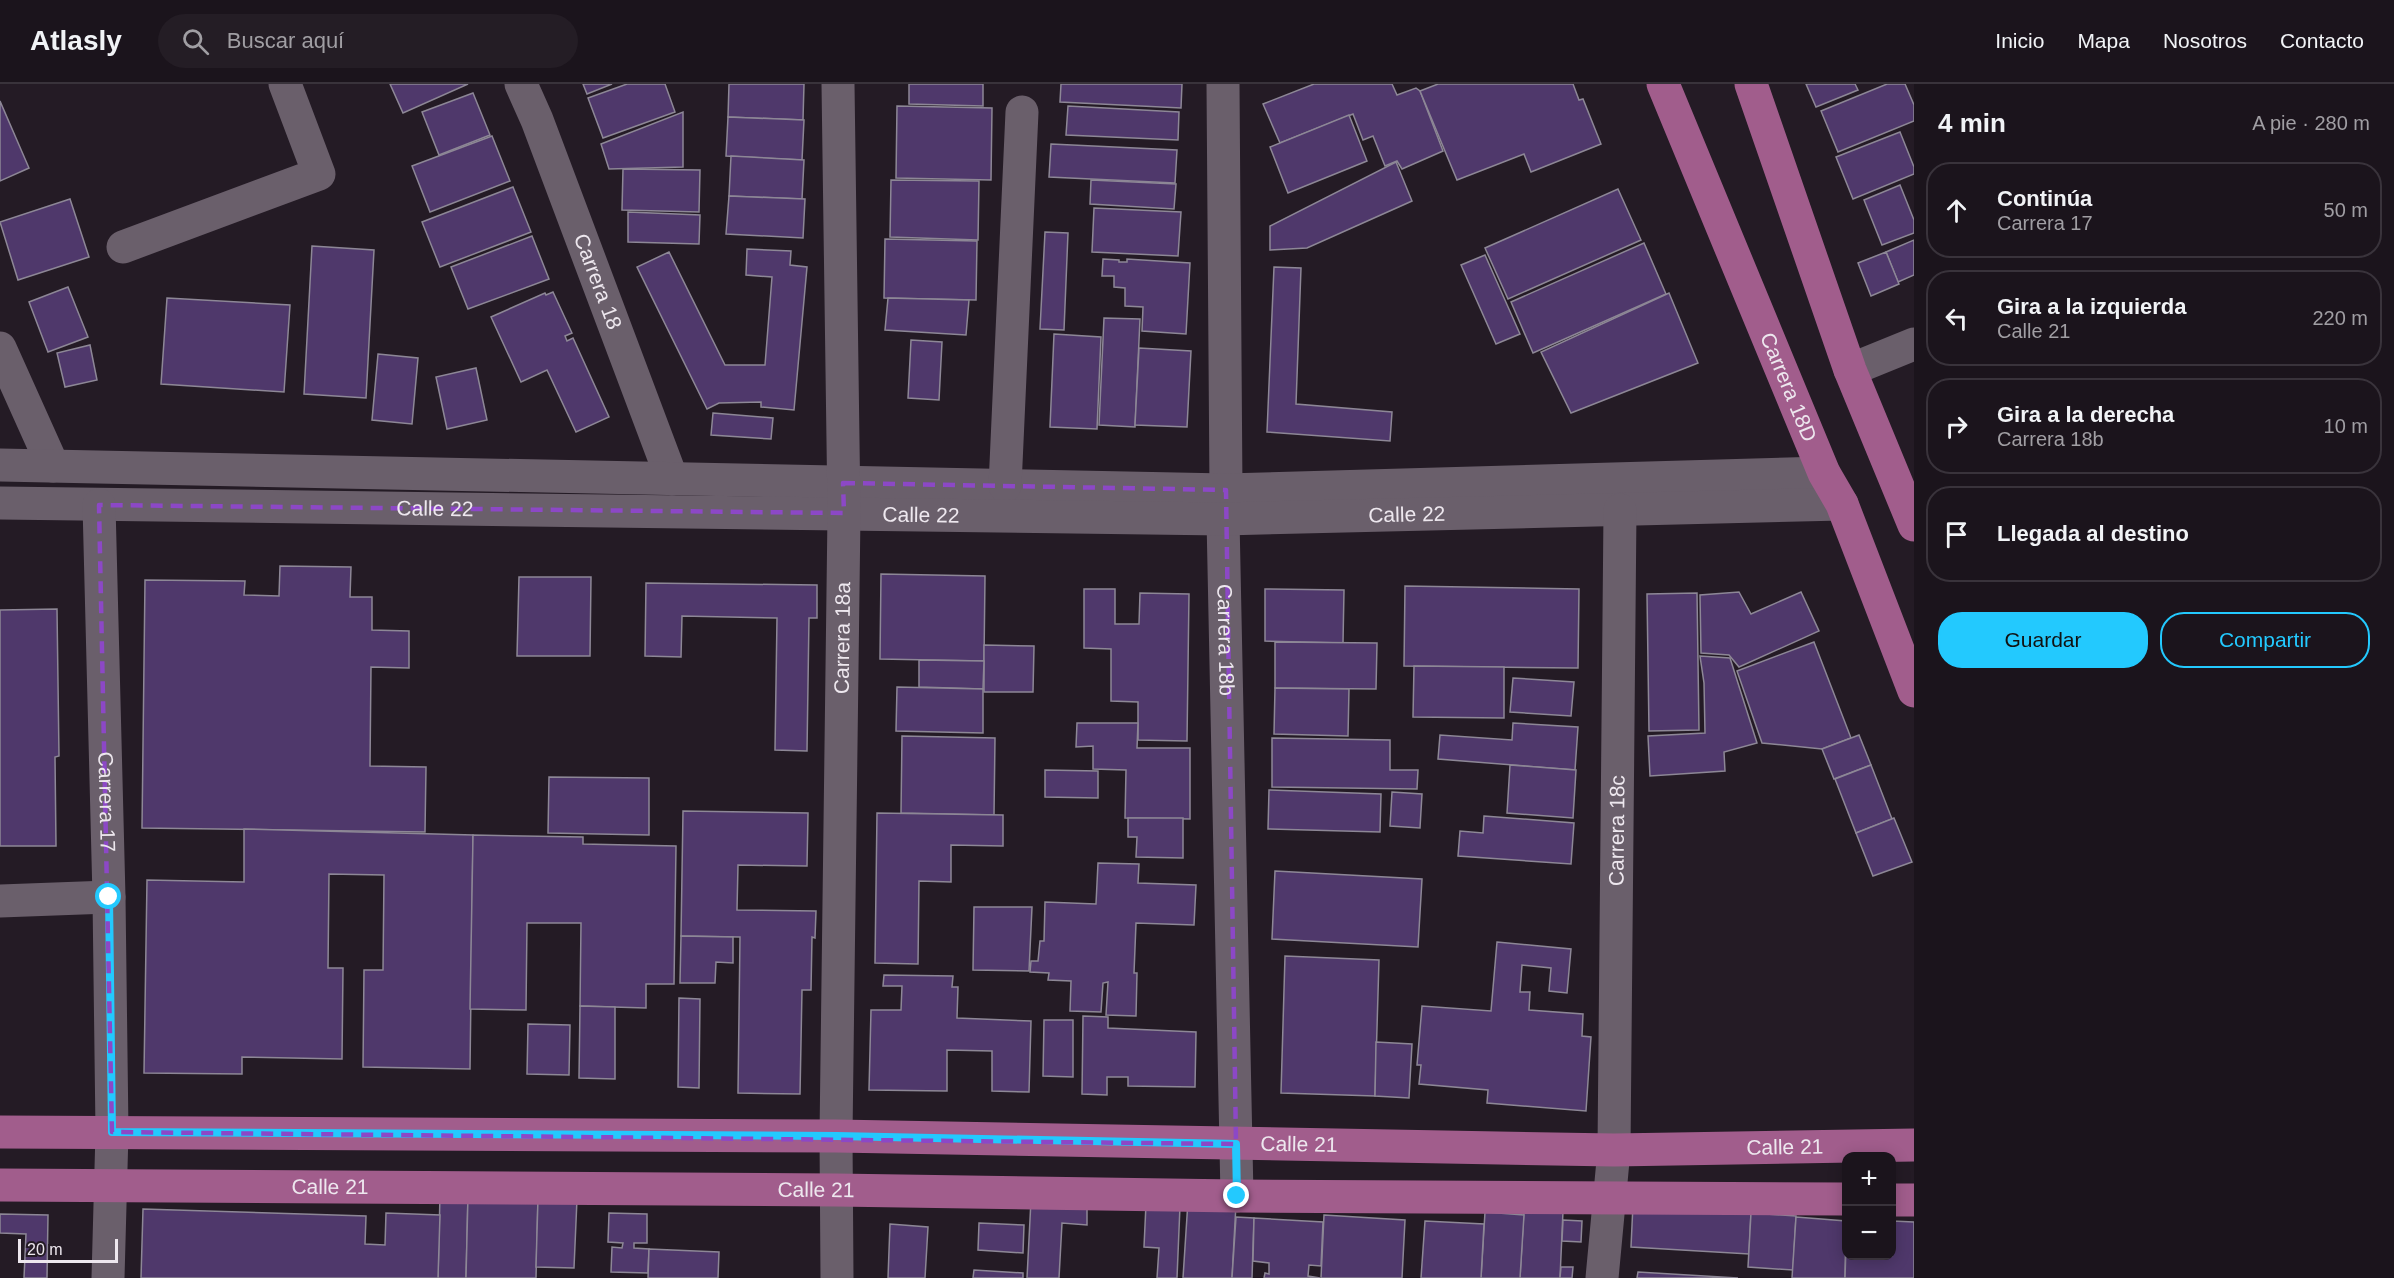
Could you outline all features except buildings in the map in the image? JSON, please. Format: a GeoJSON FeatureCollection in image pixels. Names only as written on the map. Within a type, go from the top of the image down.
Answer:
{"type":"FeatureCollection","features":[{"type":"Feature","properties":{"kind":"main road","name":"Carrera 18D"},"geometry":{"type":"LineString","coordinates":[[1663,84],[1824,473],[1842,504],[1914,691]]}},
{"type":"Feature","properties":{"kind":"main road"},"geometry":{"type":"LineString","coordinates":[[1751,84],[1850,370],[1914,525]]}},
{"type":"Feature","properties":{"kind":"main road","name":"Calle 21"},"geometry":{"type":"LineString","coordinates":[[0,1132],[837,1136],[1614,1150],[1914,1145]]}},
{"type":"Feature","properties":{"kind":"main road","name":"Calle 21"},"geometry":{"type":"LineString","coordinates":[[0,1185],[1842,1200]]}},
{"type":"Feature","properties":{"kind":"main road"},"geometry":{"type":"LineString","coordinates":[[1896,1200],[1914,1200]]}},
{"type":"Feature","properties":{"kind":"street"},"geometry":{"type":"LineString","coordinates":[[123,247],[319,174],[285,84]]}},
{"type":"Feature","properties":{"kind":"street","name":"Carrera 18"},"geometry":{"type":"LineString","coordinates":[[521,84],[537,120],[672,479]]}},
{"type":"Feature","properties":{"kind":"street","name":"Carrera 18a"},"geometry":{"type":"LineString","coordinates":[[836,1190],[843,498],[838,84]]}},
{"type":"Feature","properties":{"kind":"street","name":"Carrera 18b"},"geometry":{"type":"LineString","coordinates":[[1223,84],[1225,504],[1237,1196]]}},
{"type":"Feature","properties":{"kind":"street"},"geometry":{"type":"LineString","coordinates":[[1005,486],[1022,112]]}},
{"type":"Feature","properties":{"kind":"street"},"geometry":{"type":"LineString","coordinates":[[1850,370],[1914,344]]}},
{"type":"Feature","properties":{"kind":"street"},"geometry":{"type":"LineString","coordinates":[[0,348],[53,466]]}},
{"type":"Feature","properties":{"kind":"street","name":"Calle 22"},"geometry":{"type":"LineString","coordinates":[[0,465],[672,479],[843,498],[1005,486],[1225,504],[1824,473]]}},
{"type":"Feature","properties":{"kind":"street","name":"Calle 22"},"geometry":{"type":"LineString","coordinates":[[0,503],[99,505],[843,498],[1620,510],[1842,504]]}},
{"type":"Feature","properties":{"kind":"street","name":"Carrera 17"},"geometry":{"type":"LineString","coordinates":[[99,505],[109,897],[112,1132],[108,1278]]}},
{"type":"Feature","properties":{"kind":"street","name":"Carrera 18c"},"geometry":{"type":"LineString","coordinates":[[1614,1150],[1620,510]]}},
{"type":"Feature","properties":{"kind":"street"},"geometry":{"type":"LineString","coordinates":[[0,901],[109,897]]}},
{"type":"Feature","properties":{"kind":"street"},"geometry":{"type":"LineString","coordinates":[[1602,1278],[1614,1150]]}},
{"type":"Feature","properties":{"kind":"street"},"geometry":{"type":"LineString","coordinates":[[836,1190],[837,1278]]}},
{"type":"Feature","properties":{"kind":"highlighted area"},"geometry":{"type":"Polygon","coordinates":[[[843,483],[1226,490],[1236,1144],[112,1132],[99,505],[844,513],[843,483]]]}},
{"type":"Feature","properties":{"kind":"route"},"geometry":{"type":"LineString","coordinates":[[109,897],[112,1132],[837,1136],[1236,1144],[1237,1196]]}}]}
